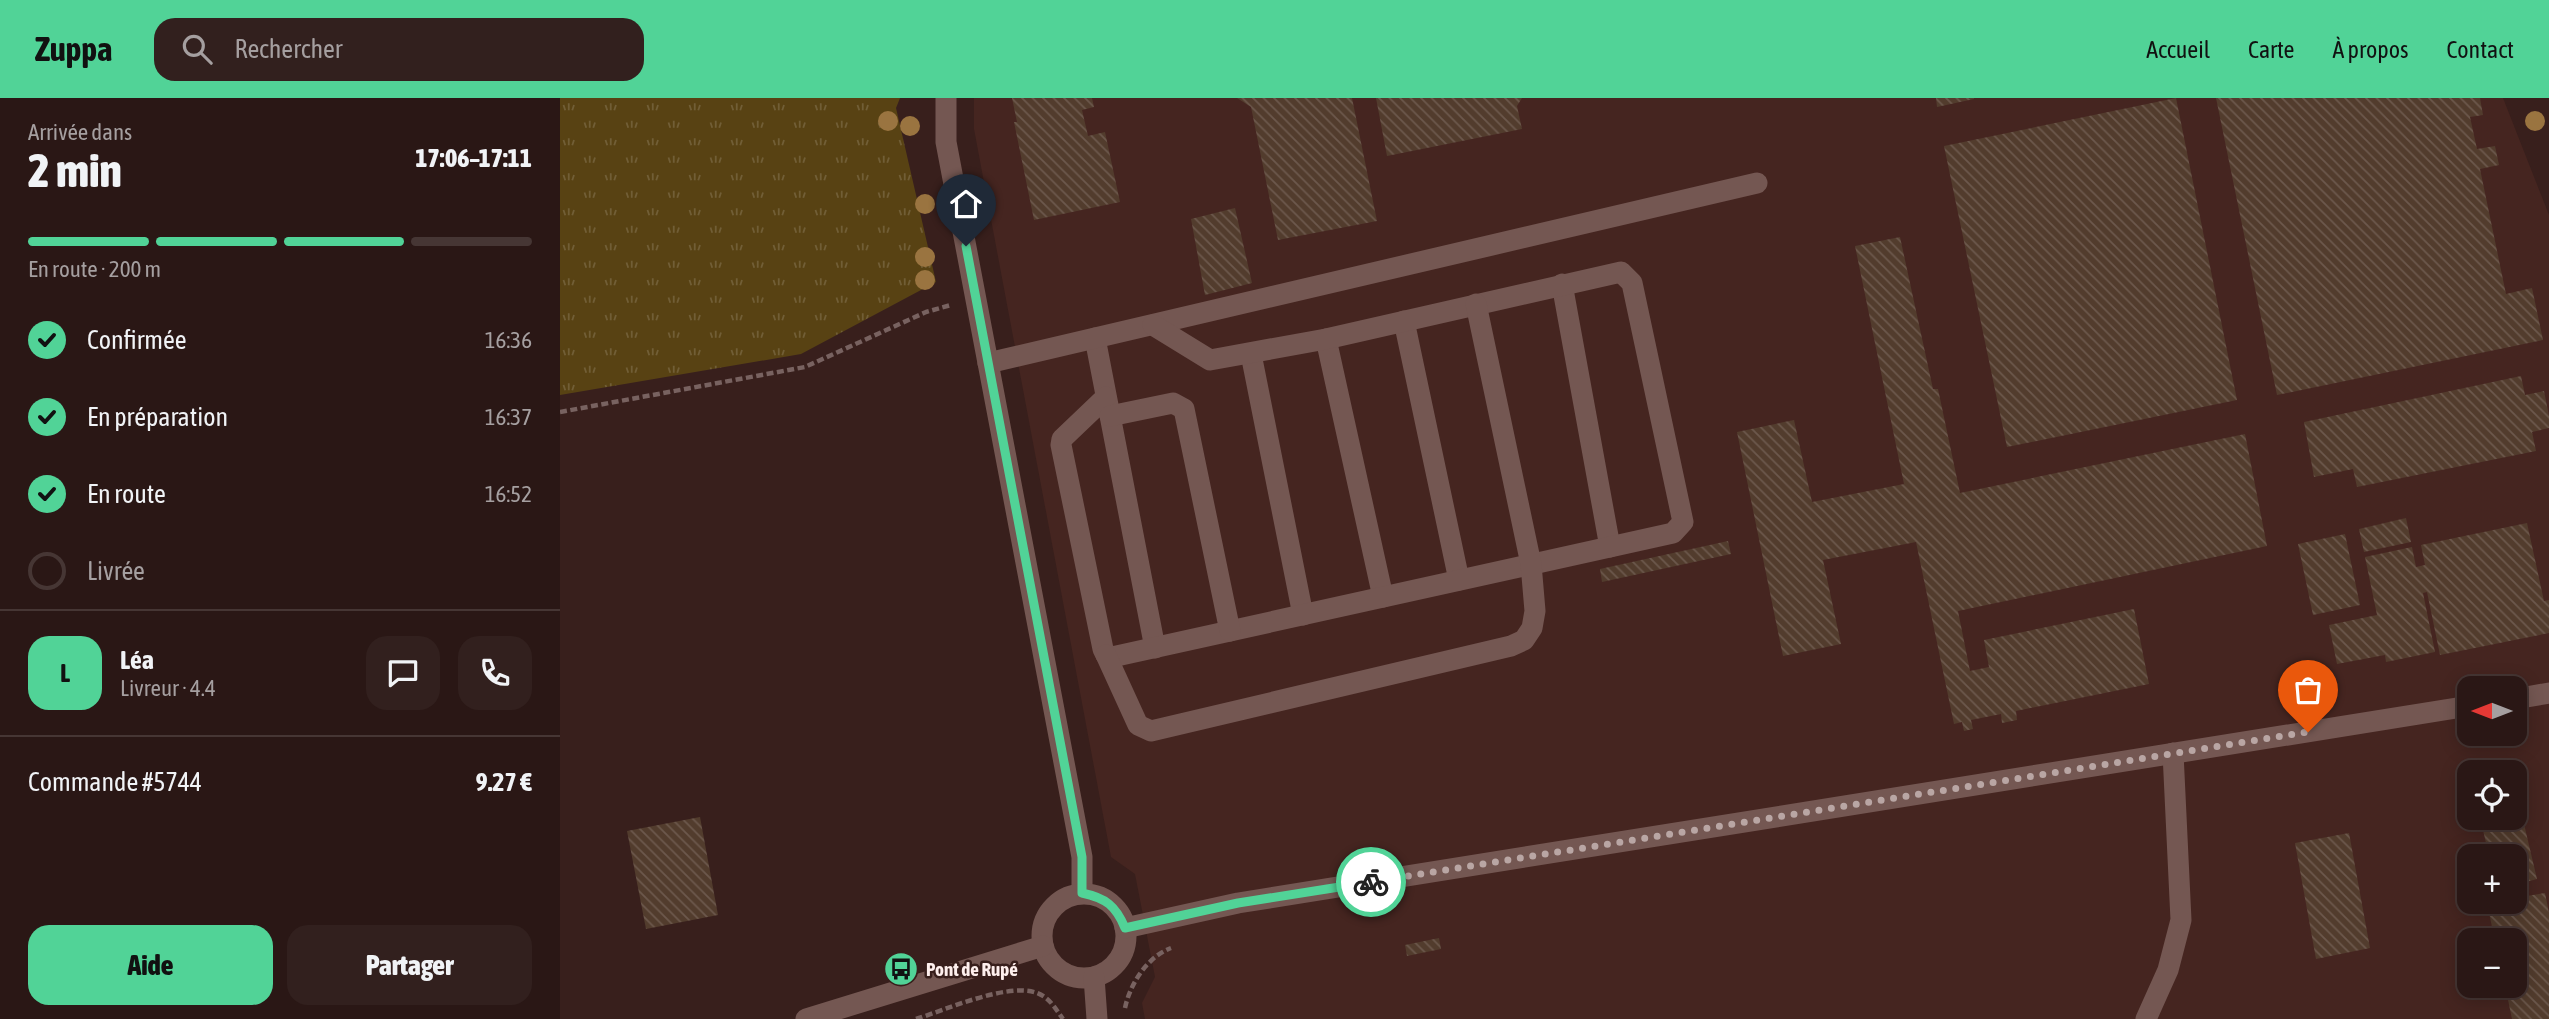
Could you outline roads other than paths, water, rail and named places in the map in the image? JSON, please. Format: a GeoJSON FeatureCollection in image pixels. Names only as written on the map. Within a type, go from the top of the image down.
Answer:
{"type":"FeatureCollection","features":[{"type":"Feature","properties":{"kind":"street"},"geometry":{"type":"LineString","coordinates":[[946,98],[946,142],[1082,857],[1082,893]]}},
{"type":"Feature","properties":{"kind":"street"},"geometry":{"type":"LineString","coordinates":[[988,363],[1757,183]]}},
{"type":"Feature","properties":{"kind":"street"},"geometry":{"type":"LineString","coordinates":[[1106,655],[1117,657],[1673,533],[1683,522],[1684,515],[1632,283],[1621,272],[1326,339],[1210,360],[1153,325]]}},
{"type":"Feature","properties":{"kind":"street"},"geometry":{"type":"LineString","coordinates":[[1562,284],[1609,547]]}},
{"type":"Feature","properties":{"kind":"street"},"geometry":{"type":"LineString","coordinates":[[1230,631],[1184,409],[1173,403],[1108,407],[1061,442],[1106,655],[1138,725],[1158,730],[1511,646],[1524,640],[1532,628],[1535,611],[1531,564],[1476,304]]}},
{"type":"Feature","properties":{"kind":"street"},"geometry":{"type":"LineString","coordinates":[[1404,321],[1459,580]]}},
{"type":"Feature","properties":{"kind":"street"},"geometry":{"type":"LineString","coordinates":[[1095,338],[1155,648]]}},
{"type":"Feature","properties":{"kind":"street"},"geometry":{"type":"LineString","coordinates":[[1326,339],[1383,597]]}},
{"type":"Feature","properties":{"kind":"street"},"geometry":{"type":"LineString","coordinates":[[1251,354],[1303,615]]}},
{"type":"Feature","properties":{"kind":"street"},"geometry":{"type":"LineString","coordinates":[[2527,697],[2549,693]]}},
{"type":"Feature","properties":{"kind":"street"},"geometry":{"type":"LineString","coordinates":[[1125,928],[1238,903],[2457,708]]}},
{"type":"Feature","properties":{"kind":"street"},"geometry":{"type":"LineString","coordinates":[[2146,1019],[2168,970],[2181,920],[2174,753]]}},
{"type":"Feature","properties":{"kind":"street"},"geometry":{"type":"LineString","coordinates":[[1082,893],[1102,897],[1117,909],[1125,928],[1123,953],[1116,964],[1094,977],[1068,975],[1049,958],[1043,946],[1042,934],[1050,911],[1060,902],[1082,893]]}},
{"type":"Feature","properties":{"kind":"street"},"geometry":{"type":"LineString","coordinates":[[806,1019],[1043,946]]}},
{"type":"Feature","properties":{"kind":"street"},"geometry":{"type":"LineString","coordinates":[[1094,977],[1097,1019]]}},
{"type":"Feature","properties":{"kind":"place","name":"Pont de Rupé"},"geometry":{"type":"Point","coordinates":[901,969]}}]}
